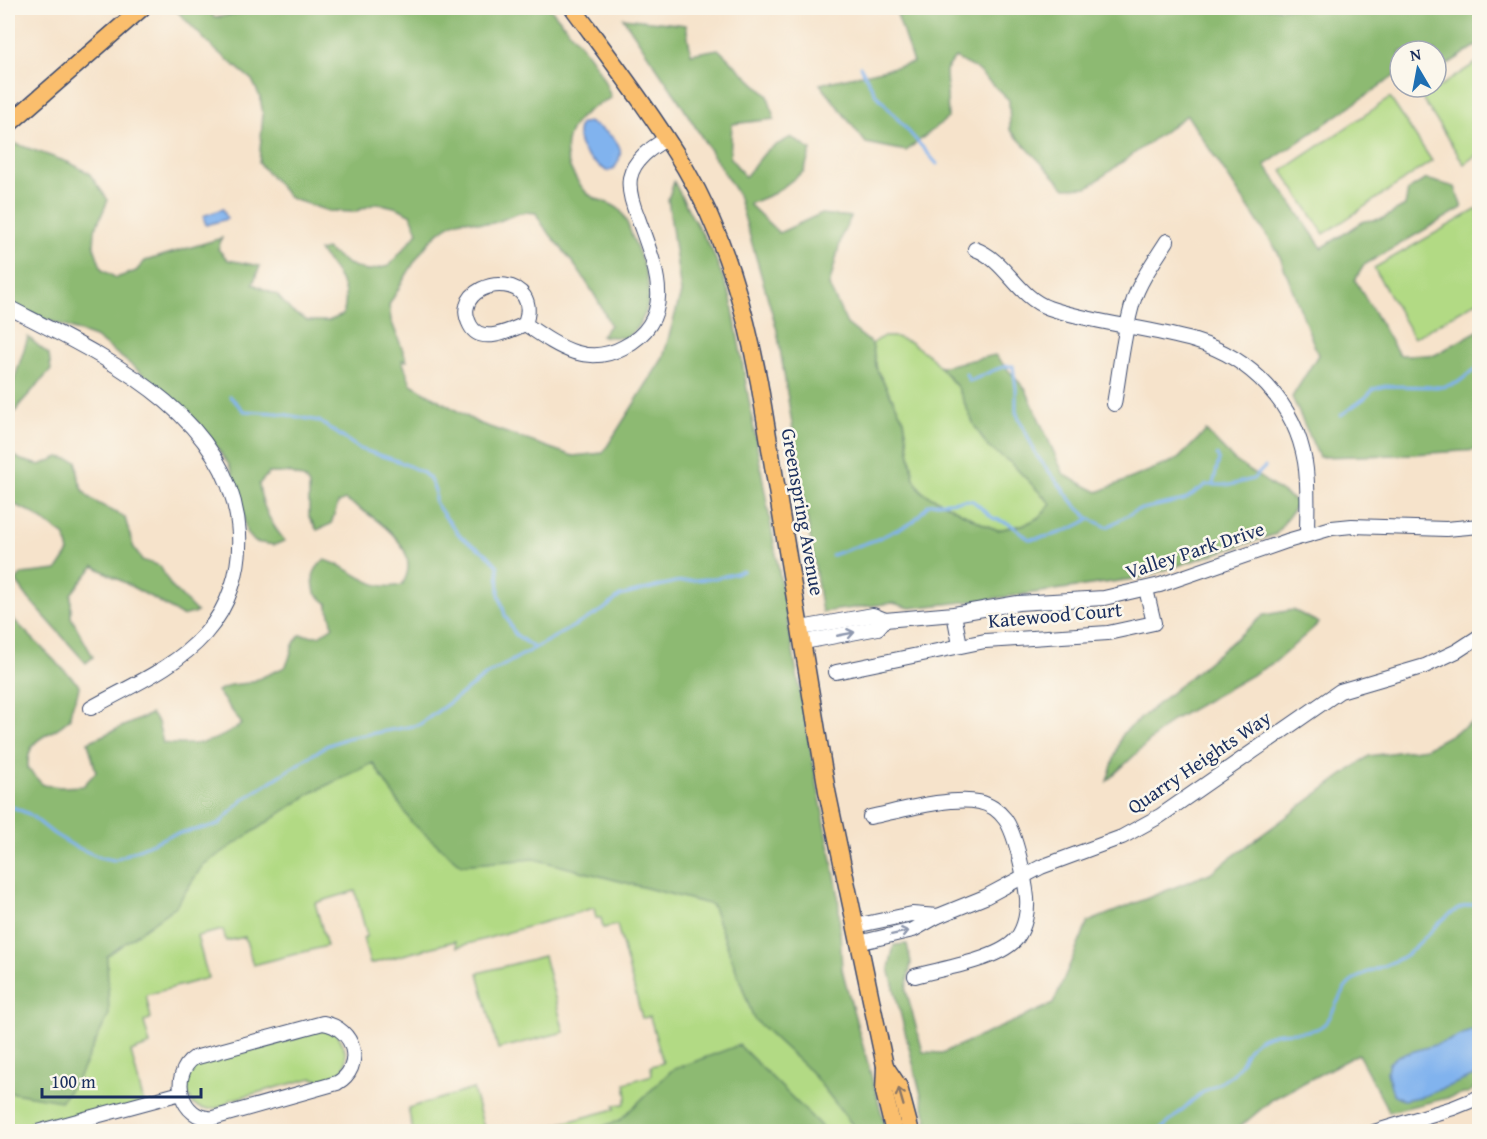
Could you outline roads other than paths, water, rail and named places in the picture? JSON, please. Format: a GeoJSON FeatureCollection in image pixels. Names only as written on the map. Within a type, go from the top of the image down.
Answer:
{"type":"FeatureCollection","features":[{"type":"Feature","properties":{"kind":"main road"},"geometry":{"type":"LineString","coordinates":[[8,125],[142,8]]}},
{"type":"Feature","properties":{"kind":"main road","name":"Greenspring Avenue"},"geometry":{"type":"LineString","coordinates":[[573,8],[685,169],[714,226],[745,317],[763,405],[827,791],[885,1066],[884,1092],[894,1131]]}},
{"type":"Feature","properties":{"kind":"main road","name":"Greenspring Avenue"},"geometry":{"type":"LineString","coordinates":[[885,1066],[899,1087],[911,1131]]}},
{"type":"Feature","properties":{"kind":"street"},"geometry":{"type":"LineString","coordinates":[[525,324],[552,343],[570,352],[592,357],[619,350],[632,343],[652,322],[659,300],[660,287],[635,210],[630,190],[630,178],[634,167],[647,151],[666,139]]}},
{"type":"Feature","properties":{"kind":"street"},"geometry":{"type":"LineString","coordinates":[[1114,404],[1133,301],[1167,241]]}},
{"type":"Feature","properties":{"kind":"street"},"geometry":{"type":"LineString","coordinates":[[975,249],[993,257],[1023,292],[1035,302],[1065,312],[1194,340],[1215,348],[1257,374],[1271,389],[1290,417],[1304,455],[1307,482],[1306,535]]}},
{"type":"Feature","properties":{"kind":"street"},"geometry":{"type":"LineString","coordinates":[[506,285],[521,291],[526,298],[528,315],[525,324],[513,329],[482,335],[474,332],[469,324],[466,308],[469,300],[477,292],[506,285]]}},
{"type":"Feature","properties":{"kind":"street"},"geometry":{"type":"LineString","coordinates":[[8,307],[105,358],[135,377],[168,404],[192,428],[220,465],[229,484],[239,525],[240,546],[234,582],[217,619],[205,634],[172,663],[91,708]]}},
{"type":"Feature","properties":{"kind":"street","name":"Valley Park Drive"},"geometry":{"type":"LineString","coordinates":[[802,635],[878,628],[885,620],[954,614],[1018,603],[1104,598],[1146,589],[1332,528],[1352,526],[1446,529],[1479,526]]}},
{"type":"Feature","properties":{"kind":"street","name":"Katewood Court"},"geometry":{"type":"LineString","coordinates":[[836,672],[960,645],[1011,638],[1108,633],[1154,623],[1146,589]]}},
{"type":"Feature","properties":{"kind":"street"},"geometry":{"type":"LineString","coordinates":[[954,614],[960,645]]}},
{"type":"Feature","properties":{"kind":"street","name":"Quarry Heights Way"},"geometry":{"type":"LineString","coordinates":[[857,934],[914,930],[938,916],[985,897],[1058,860],[1122,837],[1160,816],[1340,691],[1425,666],[1457,651],[1479,636]]}},
{"type":"Feature","properties":{"kind":"street"},"geometry":{"type":"LineString","coordinates":[[870,817],[952,801],[967,801],[989,805],[1005,818],[1010,828],[1027,899],[1024,926],[1018,938],[1008,947],[986,957],[915,976]]}},
{"type":"Feature","properties":{"kind":"street"},"geometry":{"type":"LineString","coordinates":[[323,1023],[333,1024],[341,1029],[348,1038],[353,1053],[350,1071],[346,1078],[337,1083],[213,1118],[206,1118],[192,1111],[185,1104],[181,1093],[181,1072],[194,1058],[323,1023]]}},
{"type":"Feature","properties":{"kind":"street"},"geometry":{"type":"LineString","coordinates":[[37,1131],[181,1093]]}},
{"type":"Feature","properties":{"kind":"street"},"geometry":{"type":"LineString","coordinates":[[1374,1131],[1453,1108],[1479,1097]]}},
{"type":"Feature","properties":{"kind":"water"},"geometry":{"type":"Polygon","coordinates":[[[588,122],[610,135],[618,145],[620,156],[613,170],[607,171],[594,162],[580,146],[578,132],[580,124],[588,122]]]}},
{"type":"Feature","properties":{"kind":"water"},"geometry":{"type":"Polygon","coordinates":[[[223,209],[227,219],[206,225],[203,216],[223,209]]]}},
{"type":"Feature","properties":{"kind":"water"},"geometry":{"type":"Polygon","coordinates":[[[1479,1027],[1479,1074],[1424,1096],[1403,1100],[1393,1094],[1387,1072],[1389,1063],[1398,1056],[1448,1041],[1479,1027]]]}},
{"type":"Feature","properties":{"kind":"waterway"},"geometry":{"type":"LineString","coordinates":[[860,66],[875,93],[937,164]]}},
{"type":"Feature","properties":{"kind":"waterway"},"geometry":{"type":"LineString","coordinates":[[966,374],[969,381],[996,369],[1013,366],[1016,412],[1037,456],[1076,506],[1090,519]]}},
{"type":"Feature","properties":{"kind":"waterway"},"geometry":{"type":"LineString","coordinates":[[1341,415],[1374,389],[1385,386],[1442,387],[1457,383],[1480,366]]}},
{"type":"Feature","properties":{"kind":"waterway"},"geometry":{"type":"LineString","coordinates":[[230,396],[244,411],[277,413],[319,421],[360,449],[398,461],[422,472],[429,478],[435,490],[435,502],[461,537],[487,554],[498,566],[499,594],[505,615],[515,634],[534,648]]}},
{"type":"Feature","properties":{"kind":"waterway"},"geometry":{"type":"LineString","coordinates":[[1213,484],[1219,460],[1217,455]]}},
{"type":"Feature","properties":{"kind":"waterway"},"geometry":{"type":"LineString","coordinates":[[832,555],[875,540],[913,522],[929,504],[973,501],[993,518],[1010,524],[1029,539],[1061,533],[1090,519],[1107,527],[1137,510],[1184,500],[1206,485],[1230,485],[1253,479],[1265,467]]}},
{"type":"Feature","properties":{"kind":"waterway"},"geometry":{"type":"LineString","coordinates":[[8,805],[29,814],[54,834],[74,846],[99,857],[114,860],[171,835],[218,825],[244,799],[326,746],[347,738],[419,725],[488,674],[603,610],[620,596],[675,582],[717,578],[743,571]]}},
{"type":"Feature","properties":{"kind":"waterway"},"geometry":{"type":"LineString","coordinates":[[1157,1132],[1196,1097],[1233,1074],[1253,1044],[1277,1033],[1303,1032],[1319,1028],[1329,1019],[1345,988],[1356,978],[1407,954],[1440,922],[1460,908],[1480,905]]}}]}
